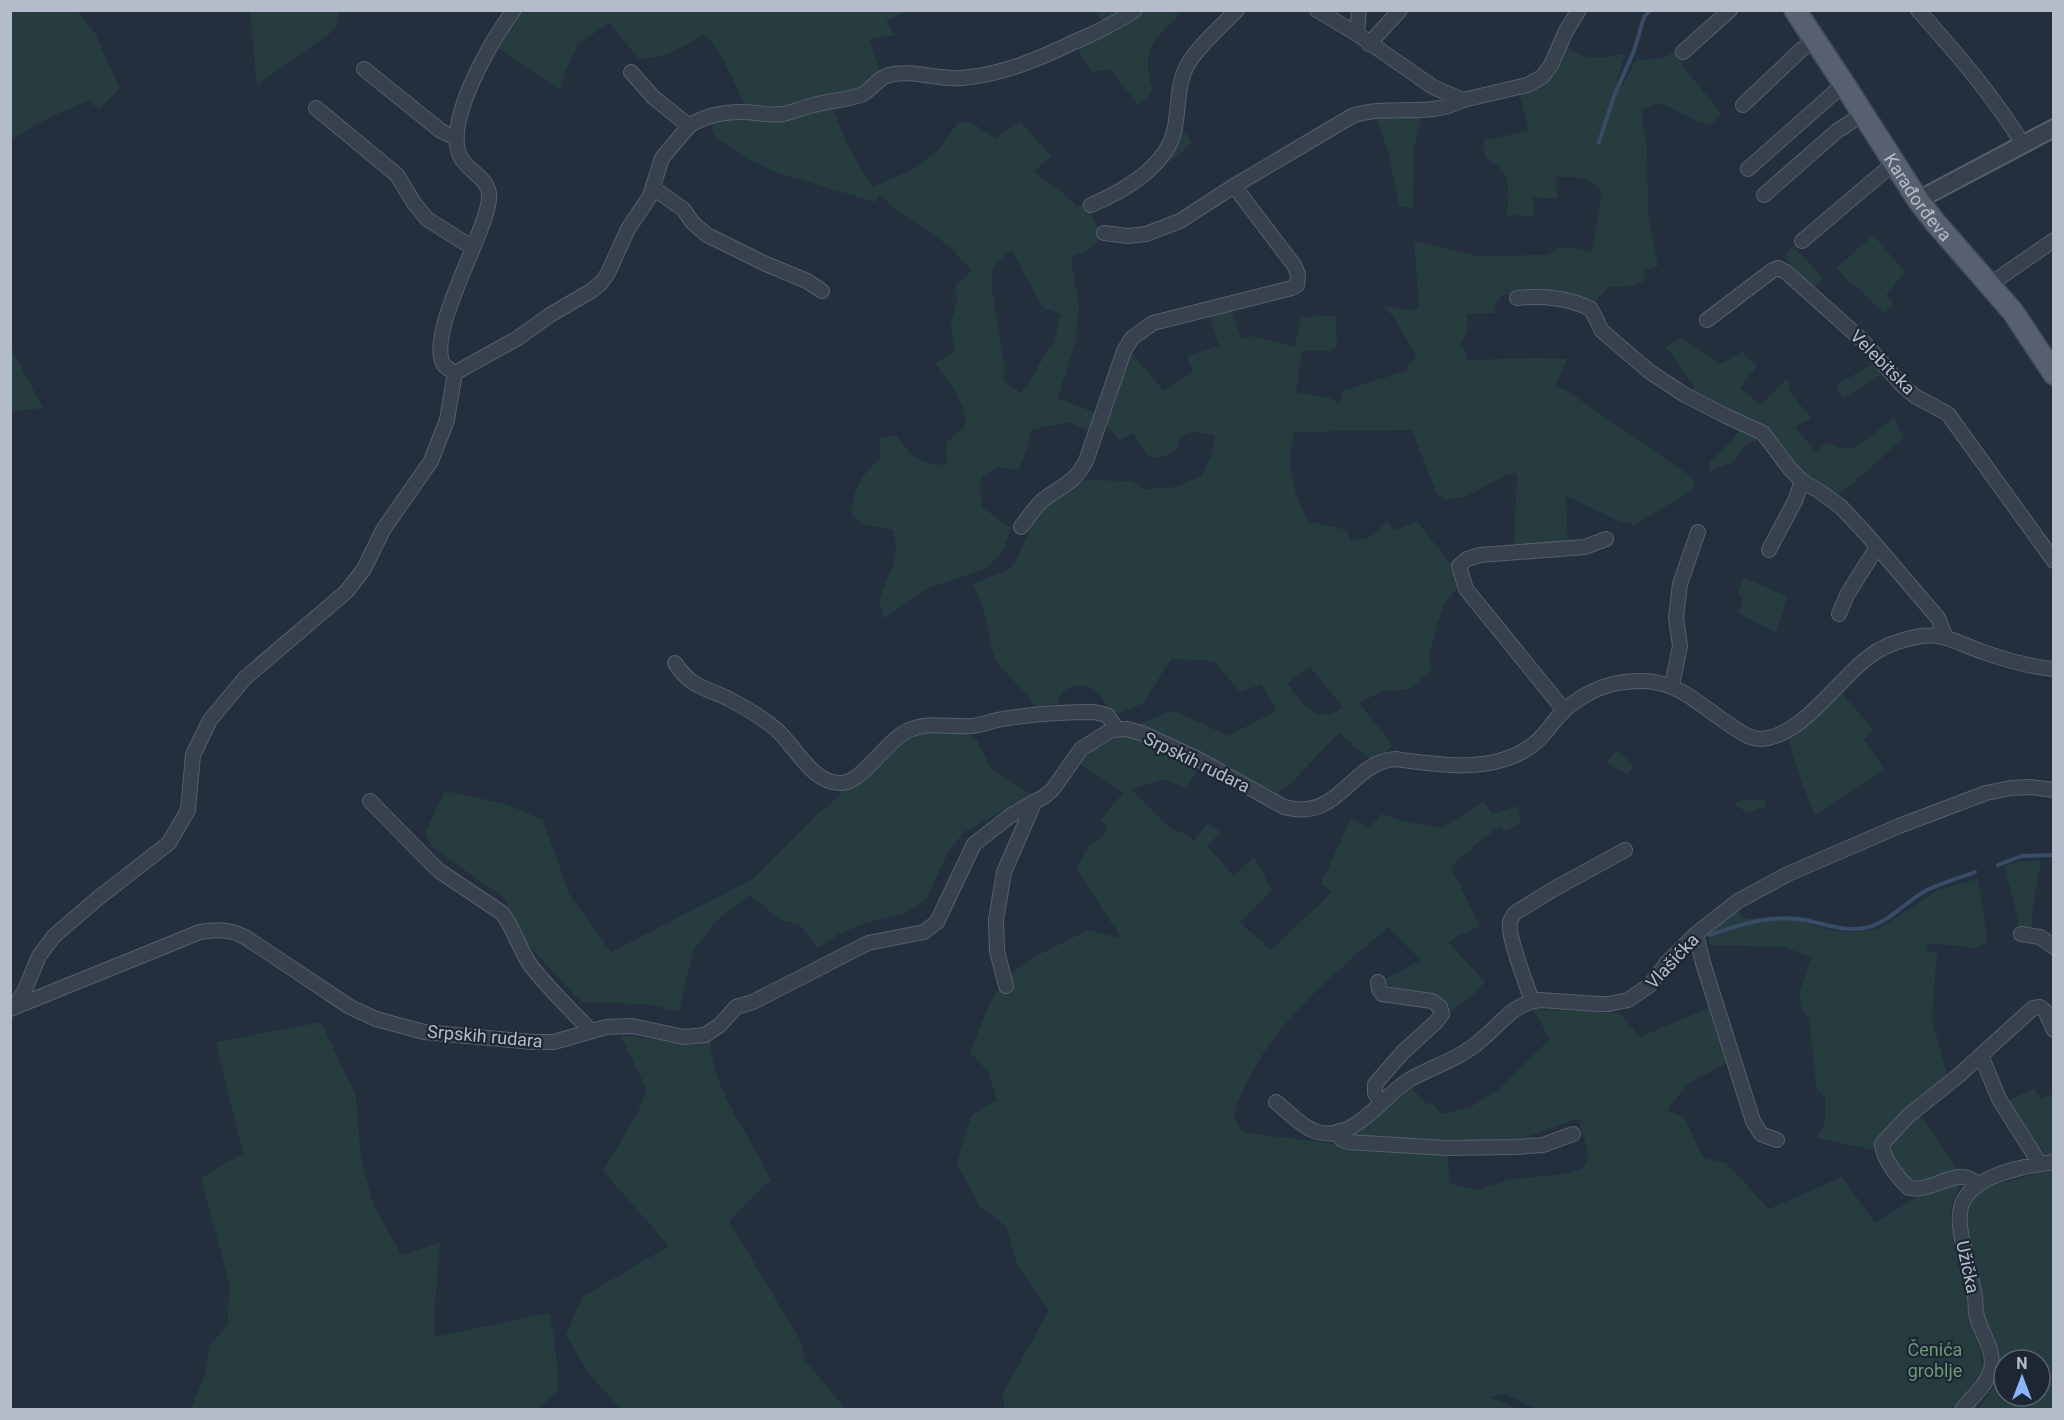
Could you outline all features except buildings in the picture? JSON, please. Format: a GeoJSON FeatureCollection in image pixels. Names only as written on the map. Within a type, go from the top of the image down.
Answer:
{"type":"FeatureCollection","features":[{"type":"Feature","properties":{"kind":"main road","name":"Karađorđeva"},"geometry":{"type":"LineString","coordinates":[[1795,10],[1918,200],[2013,312],[2054,374]]}},
{"type":"Feature","properties":{"kind":"street"},"geometry":{"type":"LineString","coordinates":[[455,373],[445,366],[440,341],[453,297],[489,203],[490,191],[481,177],[464,161],[456,145],[459,117],[468,92],[495,37],[514,10]]}},
{"type":"Feature","properties":{"kind":"street"},"geometry":{"type":"LineString","coordinates":[[455,373],[518,338],[602,283],[628,229],[654,188],[655,177],[662,158],[689,126],[697,121],[742,112],[781,114],[812,105],[843,100],[864,93],[890,75],[950,79],[992,74],[1038,60],[1112,26],[1135,10]]}},
{"type":"Feature","properties":{"kind":"street"},"geometry":{"type":"LineString","coordinates":[[1091,205],[1129,184],[1164,155],[1176,127],[1180,88],[1188,64],[1202,45],[1237,10]]}},
{"type":"Feature","properties":{"kind":"street"},"geometry":{"type":"LineString","coordinates":[[1317,10],[1357,34],[1433,87],[1462,100]]}},
{"type":"Feature","properties":{"kind":"street"},"geometry":{"type":"LineString","coordinates":[[1357,34],[1359,10]]}},
{"type":"Feature","properties":{"kind":"street"},"geometry":{"type":"LineString","coordinates":[[1369,44],[1400,10]]}},
{"type":"Feature","properties":{"kind":"street"},"geometry":{"type":"LineString","coordinates":[[1104,233],[1128,236],[1146,234],[1180,221],[1352,116],[1389,109],[1440,110],[1462,100],[1527,85],[1542,76],[1551,65],[1566,31],[1579,10]]}},
{"type":"Feature","properties":{"kind":"street"},"geometry":{"type":"LineString","coordinates":[[1683,52],[1730,10]]}},
{"type":"Feature","properties":{"kind":"street"},"geometry":{"type":"LineString","coordinates":[[1918,10],[1962,58],[1994,99],[2023,144]]}},
{"type":"Feature","properties":{"kind":"street"},"geometry":{"type":"LineString","coordinates":[[1743,105],[1815,39]]}},
{"type":"Feature","properties":{"kind":"street"},"geometry":{"type":"LineString","coordinates":[[364,69],[441,131],[456,138]]}},
{"type":"Feature","properties":{"kind":"street"},"geometry":{"type":"LineString","coordinates":[[632,72],[653,97],[689,126]]}},
{"type":"Feature","properties":{"kind":"street"},"geometry":{"type":"LineString","coordinates":[[1748,169],[1844,84]]}},
{"type":"Feature","properties":{"kind":"street"},"geometry":{"type":"LineString","coordinates":[[316,108],[397,175],[427,219],[473,248]]}},
{"type":"Feature","properties":{"kind":"street"},"geometry":{"type":"LineString","coordinates":[[1764,195],[1838,131],[1863,114]]}},
{"type":"Feature","properties":{"kind":"street"},"geometry":{"type":"LineString","coordinates":[[1918,200],[2054,129]]}},
{"type":"Feature","properties":{"kind":"street"},"geometry":{"type":"LineString","coordinates":[[1802,241],[1894,163]]}},
{"type":"Feature","properties":{"kind":"street"},"geometry":{"type":"LineString","coordinates":[[1021,527],[1041,502],[1080,473],[1124,351],[1142,329],[1165,319],[1297,285],[1298,274],[1294,265],[1234,186]]}},
{"type":"Feature","properties":{"kind":"street"},"geometry":{"type":"LineString","coordinates":[[654,188],[683,210],[707,235],[766,264],[807,280],[822,291]]}},
{"type":"Feature","properties":{"kind":"street"},"geometry":{"type":"LineString","coordinates":[[1989,285],[2054,240]]}},
{"type":"Feature","properties":{"kind":"street","name":"Velebitska"},"geometry":{"type":"LineString","coordinates":[[1707,320],[1773,270],[1778,268],[1786,272],[1862,340],[1908,390],[1948,414],[2054,561]]}},
{"type":"Feature","properties":{"kind":"street"},"geometry":{"type":"LineString","coordinates":[[1516,298],[1541,296],[1591,309],[1602,331],[1650,372],[1685,395],[1763,433],[1802,481],[1841,507],[1878,547],[1938,618],[1945,636]]}},
{"type":"Feature","properties":{"kind":"street"},"geometry":{"type":"LineString","coordinates":[[12,1008],[24,992],[39,956],[54,936],[169,843],[188,810],[193,755],[210,720],[244,678],[346,592],[364,569],[383,530],[430,461],[447,420],[455,373]]}},
{"type":"Feature","properties":{"kind":"street"},"geometry":{"type":"LineString","coordinates":[[1769,550],[1795,501],[1802,481]]}},
{"type":"Feature","properties":{"kind":"street"},"geometry":{"type":"LineString","coordinates":[[1672,685],[1680,646],[1676,618],[1678,592],[1698,532]]}},
{"type":"Feature","properties":{"kind":"street"},"geometry":{"type":"LineString","coordinates":[[1564,710],[1466,589],[1459,566],[1467,559],[1480,555],[1585,547],[1606,539]]}},
{"type":"Feature","properties":{"kind":"street"},"geometry":{"type":"LineString","coordinates":[[1839,614],[1847,595],[1878,547]]}},
{"type":"Feature","properties":{"kind":"street","name":"Srpskih rudara"},"geometry":{"type":"LineString","coordinates":[[12,1008],[200,932],[219,929],[230,930],[244,937],[350,1007],[376,1019],[424,1032],[543,1042],[554,1042],[606,1027],[632,1026],[684,1037],[705,1035],[720,1025],[736,1007],[753,1002],[868,943],[924,932],[937,922],[974,844],[1010,816],[1045,796],[1053,789],[1087,744],[1111,730],[1127,729],[1144,734],[1197,759],[1284,807],[1295,810],[1315,808],[1326,803],[1372,766],[1387,759],[1457,766],[1492,762],[1510,757],[1536,742],[1564,710],[1600,688],[1614,684],[1636,681],[1672,685],[1701,702],[1749,737],[1765,738],[1787,730],[1812,711],[1868,658],[1879,650],[1903,640],[1945,636],[2002,658],[2054,669]]}},
{"type":"Feature","properties":{"kind":"street"},"geometry":{"type":"LineString","coordinates":[[675,663],[686,679],[729,699],[767,722],[778,731],[808,767],[837,783],[852,780],[897,738],[926,725],[968,726],[1002,719],[1094,712],[1107,715],[1117,729]]}},
{"type":"Feature","properties":{"kind":"street","name":"Vlašićka"},"geometry":{"type":"LineString","coordinates":[[1532,1001],[1609,1004],[1628,1000],[1650,985],[1666,964],[1696,934],[1738,901],[1788,874],[1899,826],[1997,790],[2030,787],[2054,790]]}},
{"type":"Feature","properties":{"kind":"street"},"geometry":{"type":"LineString","coordinates":[[370,801],[438,870],[502,913],[519,948],[532,967],[591,1031]]}},
{"type":"Feature","properties":{"kind":"street"},"geometry":{"type":"LineString","coordinates":[[1006,986],[997,951],[996,920],[1004,872],[1035,801]]}},
{"type":"Feature","properties":{"kind":"street"},"geometry":{"type":"LineString","coordinates":[[1276,1102],[1313,1130],[1339,1131],[1355,1125],[1407,1081],[1463,1054],[1481,1041],[1512,1011],[1532,1001],[1510,927],[1512,918],[1554,889],[1625,850]]}},
{"type":"Feature","properties":{"kind":"street"},"geometry":{"type":"LineString","coordinates":[[1696,934],[1753,1121],[1761,1134],[1777,1140]]}},
{"type":"Feature","properties":{"kind":"street"},"geometry":{"type":"LineString","coordinates":[[2021,934],[2040,937],[2054,947]]}},
{"type":"Feature","properties":{"kind":"street"},"geometry":{"type":"LineString","coordinates":[[1378,982],[1382,994],[1432,1001],[1440,1007],[1442,1014],[1403,1052],[1375,1084],[1375,1093],[1381,1103]]}},
{"type":"Feature","properties":{"kind":"street"},"geometry":{"type":"LineString","coordinates":[[1981,1055],[1999,1099],[2047,1163],[2009,1171],[1977,1184],[1962,1175],[1925,1189],[1909,1188],[1901,1181],[1884,1153],[1882,1144],[1908,1116],[1958,1076],[1981,1055],[2037,1006],[2044,1011],[2054,1030]]}},
{"type":"Feature","properties":{"kind":"street"},"geometry":{"type":"LineString","coordinates":[[1339,1131],[1341,1139],[1348,1143],[1446,1148],[1532,1146],[1554,1142],[1573,1134]]}},
{"type":"Feature","properties":{"kind":"street","name":"Užička"},"geometry":{"type":"LineString","coordinates":[[1962,1410],[1988,1378],[1992,1360],[1977,1317],[1972,1278],[1959,1221],[1962,1200],[1977,1184]]}},
{"type":"Feature","properties":{"kind":"green space"},"geometry":{"type":"Polygon","coordinates":[[[11,10],[78,11],[96,35],[120,89],[99,109],[88,101],[50,117],[11,140],[11,10]]]}},
{"type":"Feature","properties":{"kind":"green space"},"geometry":{"type":"Polygon","coordinates":[[[250,10],[339,11],[336,29],[257,85],[250,10]]]}},
{"type":"Feature","properties":{"kind":"green space"},"geometry":{"type":"Polygon","coordinates":[[[524,11],[907,11],[886,21],[895,35],[869,39],[880,72],[850,93],[824,94],[777,108],[744,103],[715,46],[703,35],[669,54],[640,60],[609,23],[578,44],[560,90],[499,49],[512,25],[524,11]]]}},
{"type":"Feature","properties":{"kind":"green space"},"geometry":{"type":"Polygon","coordinates":[[[1095,11],[1129,11],[1105,25],[1095,11]]]}},
{"type":"Feature","properties":{"kind":"green space"},"geometry":{"type":"Polygon","coordinates":[[[1144,11],[1173,11],[1179,15],[1151,47],[1148,65],[1153,89],[1138,105],[1110,69],[1091,72],[1078,49],[1115,32],[1144,11]]]}},
{"type":"Feature","properties":{"kind":"green space"},"geometry":{"type":"Polygon","coordinates":[[[1564,45],[1580,55],[1593,58],[1625,54],[1617,80],[1623,85],[1636,60],[1664,58],[1676,51],[1685,55],[1681,64],[1721,113],[1712,124],[1692,119],[1660,103],[1641,110],[1647,149],[1648,212],[1658,266],[1645,270],[1644,281],[1629,286],[1609,287],[1594,302],[1560,295],[1525,292],[1502,295],[1496,303],[1494,313],[1467,314],[1468,332],[1460,343],[1465,349],[1467,360],[1567,359],[1555,387],[1576,397],[1693,478],[1695,485],[1689,492],[1635,525],[1619,521],[1566,496],[1568,545],[1514,549],[1517,473],[1508,474],[1465,497],[1444,500],[1436,492],[1412,430],[1294,432],[1291,456],[1292,478],[1308,521],[1346,530],[1352,541],[1372,536],[1386,521],[1394,531],[1417,521],[1456,571],[1457,589],[1445,603],[1429,654],[1432,669],[1411,689],[1382,691],[1359,703],[1390,741],[1391,746],[1384,757],[1372,761],[1339,733],[1288,786],[1276,795],[1138,725],[1167,712],[1177,712],[1229,736],[1277,710],[1261,684],[1240,692],[1216,663],[1205,660],[1171,659],[1143,703],[1119,714],[1107,706],[1096,691],[1085,686],[1067,689],[1059,698],[1058,704],[1036,707],[994,656],[983,608],[972,584],[1008,570],[1015,562],[1034,521],[1047,503],[1085,480],[1132,481],[1144,489],[1176,487],[1201,476],[1212,454],[1215,435],[1193,432],[1180,436],[1176,451],[1160,458],[1149,457],[1133,433],[1120,440],[1105,425],[1129,350],[1164,391],[1193,372],[1187,356],[1219,346],[1209,313],[1231,307],[1241,339],[1253,336],[1295,347],[1301,317],[1336,316],[1337,346],[1331,351],[1302,351],[1296,392],[1329,398],[1339,403],[1343,391],[1408,370],[1407,366],[1417,357],[1393,316],[1383,306],[1410,311],[1419,308],[1414,241],[1477,256],[1548,255],[1558,248],[1592,252],[1602,192],[1597,186],[1582,178],[1556,177],[1557,199],[1533,197],[1534,216],[1507,215],[1508,183],[1506,177],[1500,168],[1489,161],[1485,155],[1484,139],[1494,139],[1529,130],[1519,93],[1548,80],[1553,75],[1564,45]],[[1310,667],[1287,684],[1305,705],[1318,714],[1333,713],[1343,707],[1310,667]]]}},
{"type":"Feature","properties":{"kind":"green space"},"geometry":{"type":"Polygon","coordinates":[[[833,108],[846,143],[873,187],[916,168],[941,147],[958,122],[972,123],[996,138],[1020,121],[1052,157],[1033,171],[1062,192],[1077,207],[1082,205],[1089,209],[1102,237],[1085,252],[1074,255],[1071,261],[1079,304],[1076,339],[1058,398],[1096,413],[1088,431],[1069,422],[1031,430],[1026,452],[1018,470],[997,467],[982,477],[979,491],[982,507],[1011,528],[1002,553],[986,568],[924,590],[884,619],[879,600],[893,564],[896,545],[893,530],[862,524],[851,515],[853,498],[863,477],[880,458],[880,438],[896,435],[906,449],[917,458],[929,463],[947,465],[946,443],[965,426],[965,417],[956,393],[935,363],[954,352],[951,323],[957,300],[955,286],[972,270],[949,246],[897,210],[880,195],[875,202],[778,173],[754,162],[718,139],[713,133],[712,121],[833,108]],[[1011,250],[993,267],[992,289],[1005,369],[1003,380],[1020,393],[1053,345],[1061,314],[1044,309],[1011,250]]]}},
{"type":"Feature","properties":{"kind":"green space"},"geometry":{"type":"Polygon","coordinates":[[[1377,115],[1422,115],[1414,147],[1413,208],[1399,206],[1388,150],[1377,122],[1377,115]]]}},
{"type":"Feature","properties":{"kind":"green space"},"geometry":{"type":"Polygon","coordinates":[[[1180,120],[1184,132],[1192,143],[1169,162],[1180,120]]]}},
{"type":"Feature","properties":{"kind":"green space"},"geometry":{"type":"Polygon","coordinates":[[[1873,235],[1905,272],[1886,295],[1894,303],[1884,314],[1836,268],[1873,235]]]}},
{"type":"Feature","properties":{"kind":"green space"},"geometry":{"type":"Polygon","coordinates":[[[1793,246],[1824,279],[1814,288],[1784,257],[1793,246]]]}},
{"type":"Feature","properties":{"kind":"green space"},"geometry":{"type":"Polygon","coordinates":[[[1681,338],[1721,364],[1742,351],[1757,366],[1740,388],[1761,405],[1786,379],[1791,384],[1788,390],[1811,418],[1795,427],[1816,452],[1826,442],[1838,447],[1855,448],[1894,418],[1904,438],[1839,495],[1805,475],[1793,463],[1769,430],[1689,393],[1695,387],[1666,347],[1681,338]]]}},
{"type":"Feature","properties":{"kind":"green space"},"geometry":{"type":"Polygon","coordinates":[[[11,348],[43,408],[11,412],[11,348]]]}},
{"type":"Feature","properties":{"kind":"green space"},"geometry":{"type":"Polygon","coordinates":[[[1877,361],[1884,373],[1843,399],[1835,386],[1877,361]]]}},
{"type":"Feature","properties":{"kind":"green space"},"geometry":{"type":"Polygon","coordinates":[[[1740,430],[1760,439],[1743,447],[1733,462],[1709,471],[1710,461],[1732,441],[1740,430]]]}},
{"type":"Feature","properties":{"kind":"green space"},"geometry":{"type":"Polygon","coordinates":[[[1743,577],[1787,597],[1776,633],[1738,613],[1743,597],[1738,593],[1743,577]]]}},
{"type":"Feature","properties":{"kind":"green space"},"geometry":{"type":"Polygon","coordinates":[[[1842,693],[1874,731],[1864,740],[1885,770],[1815,815],[1787,736],[1842,693]]]}},
{"type":"Feature","properties":{"kind":"green space"},"geometry":{"type":"Polygon","coordinates":[[[926,730],[961,730],[977,740],[990,767],[1032,795],[964,832],[948,852],[926,900],[906,913],[865,923],[839,934],[818,948],[799,924],[780,920],[750,895],[717,920],[693,951],[679,1012],[647,1004],[581,1002],[520,936],[505,898],[434,849],[425,833],[445,791],[506,804],[543,820],[569,894],[611,952],[753,879],[814,818],[893,745],[926,730]]]}},
{"type":"Feature","properties":{"kind":"green space","name":"Čenića groblje"},"geometry":{"type":"Polygon","coordinates":[[[1134,734],[1198,768],[1187,788],[1163,779],[1132,790],[1172,830],[1184,833],[1193,841],[1208,824],[1221,832],[1207,846],[1234,876],[1254,857],[1272,890],[1240,922],[1271,950],[1332,892],[1321,884],[1351,818],[1369,829],[1381,814],[1405,822],[1442,828],[1484,801],[1492,814],[1518,806],[1521,822],[1506,831],[1501,826],[1482,839],[1451,867],[1480,926],[1459,935],[1449,943],[1485,982],[1472,996],[1444,1017],[1445,1008],[1390,990],[1383,980],[1421,960],[1388,927],[1308,999],[1273,1040],[1258,1062],[1237,1103],[1235,1117],[1244,1133],[1330,1143],[1350,1150],[1447,1155],[1450,1184],[1478,1190],[1513,1179],[1565,1174],[1584,1168],[1589,1156],[1578,1118],[1526,1137],[1489,1143],[1430,1143],[1351,1136],[1412,1088],[1425,1103],[1433,1104],[1442,1114],[1471,1107],[1500,1088],[1550,1039],[1533,1009],[1620,1013],[1640,1037],[1711,1007],[1729,1062],[1689,1083],[1667,1110],[1685,1118],[1703,1158],[1726,1163],[1769,1209],[1842,1177],[1875,1223],[1923,1193],[1961,1182],[1952,1203],[1950,1216],[1964,1274],[1970,1315],[1980,1345],[1982,1369],[1981,1377],[1963,1401],[1949,1410],[1538,1410],[1506,1394],[1491,1397],[1517,1409],[1004,1409],[1003,1393],[1049,1310],[1018,1267],[1006,1226],[980,1207],[957,1163],[971,1116],[997,1100],[989,1073],[970,1052],[989,1005],[1007,976],[1038,955],[1088,930],[1121,938],[1076,868],[1086,850],[1105,833],[1107,826],[1100,820],[1123,793],[1077,762],[1102,741],[1134,734]]]}},
{"type":"Feature","properties":{"kind":"green space"},"geometry":{"type":"Polygon","coordinates":[[[1618,750],[1633,765],[1628,775],[1606,762],[1618,750]]]}},
{"type":"Feature","properties":{"kind":"green space"},"geometry":{"type":"Polygon","coordinates":[[[1744,800],[1764,800],[1766,806],[1748,813],[1734,804],[1744,800]]]}},
{"type":"Feature","properties":{"kind":"green space"},"geometry":{"type":"Polygon","coordinates":[[[2041,860],[2033,905],[2032,928],[2018,927],[2018,918],[2004,866],[2021,861],[2041,860]]]}},
{"type":"Feature","properties":{"kind":"green space"},"geometry":{"type":"Polygon","coordinates":[[[1978,879],[1988,942],[1974,948],[1940,944],[1926,945],[1927,953],[1937,952],[1932,1020],[1948,1077],[1920,1096],[1873,1150],[1817,1138],[1825,1122],[1825,1097],[1817,1091],[1809,1021],[1801,1006],[1799,994],[1811,958],[1785,947],[1710,945],[1707,932],[1737,908],[1744,919],[1796,916],[1810,918],[1810,924],[1836,931],[1870,930],[1880,928],[1937,890],[1978,879]]]}},
{"type":"Feature","properties":{"kind":"green space"},"geometry":{"type":"Polygon","coordinates":[[[321,1022],[356,1096],[361,1159],[374,1206],[402,1256],[440,1242],[434,1337],[549,1313],[554,1335],[559,1389],[538,1409],[191,1409],[205,1374],[209,1346],[228,1324],[229,1283],[201,1178],[243,1153],[216,1042],[321,1022]]]}},
{"type":"Feature","properties":{"kind":"green space"},"geometry":{"type":"Polygon","coordinates":[[[620,1035],[698,1045],[711,1039],[712,1057],[724,1093],[771,1180],[729,1221],[800,1340],[805,1360],[845,1409],[621,1409],[589,1374],[566,1335],[582,1297],[669,1246],[603,1171],[638,1112],[647,1090],[620,1035]]]}},
{"type":"Feature","properties":{"kind":"green space"},"geometry":{"type":"Polygon","coordinates":[[[2034,1089],[2040,1099],[2053,1094],[2053,1156],[2045,1155],[2035,1144],[2006,1101],[2034,1089]]]}},
{"type":"Feature","properties":{"kind":"green space"},"geometry":{"type":"Polygon","coordinates":[[[1918,1112],[1958,1170],[1933,1181],[1919,1184],[1905,1177],[1888,1152],[1890,1141],[1918,1112]]]}},
{"type":"Feature","properties":{"kind":"green space"},"geometry":{"type":"Polygon","coordinates":[[[2053,1169],[2053,1409],[1978,1409],[1992,1389],[1992,1408],[2052,1408],[2052,1348],[1996,1348],[1982,1316],[1967,1223],[1968,1206],[1973,1195],[1983,1188],[2053,1169]]]}},
{"type":"Feature","properties":{"kind":"waterway"},"geometry":{"type":"LineString","coordinates":[[1599,142],[1614,96],[1634,51],[1644,17],[1650,10]]}},
{"type":"Feature","properties":{"kind":"waterway"},"geometry":{"type":"LineString","coordinates":[[1998,865],[2022,856],[2054,855]]}},
{"type":"Feature","properties":{"kind":"waterway"},"geometry":{"type":"LineString","coordinates":[[1710,935],[1745,924],[1780,918],[1793,918],[1842,928],[1865,928],[1882,922],[1927,890],[1975,872]]}}]}
